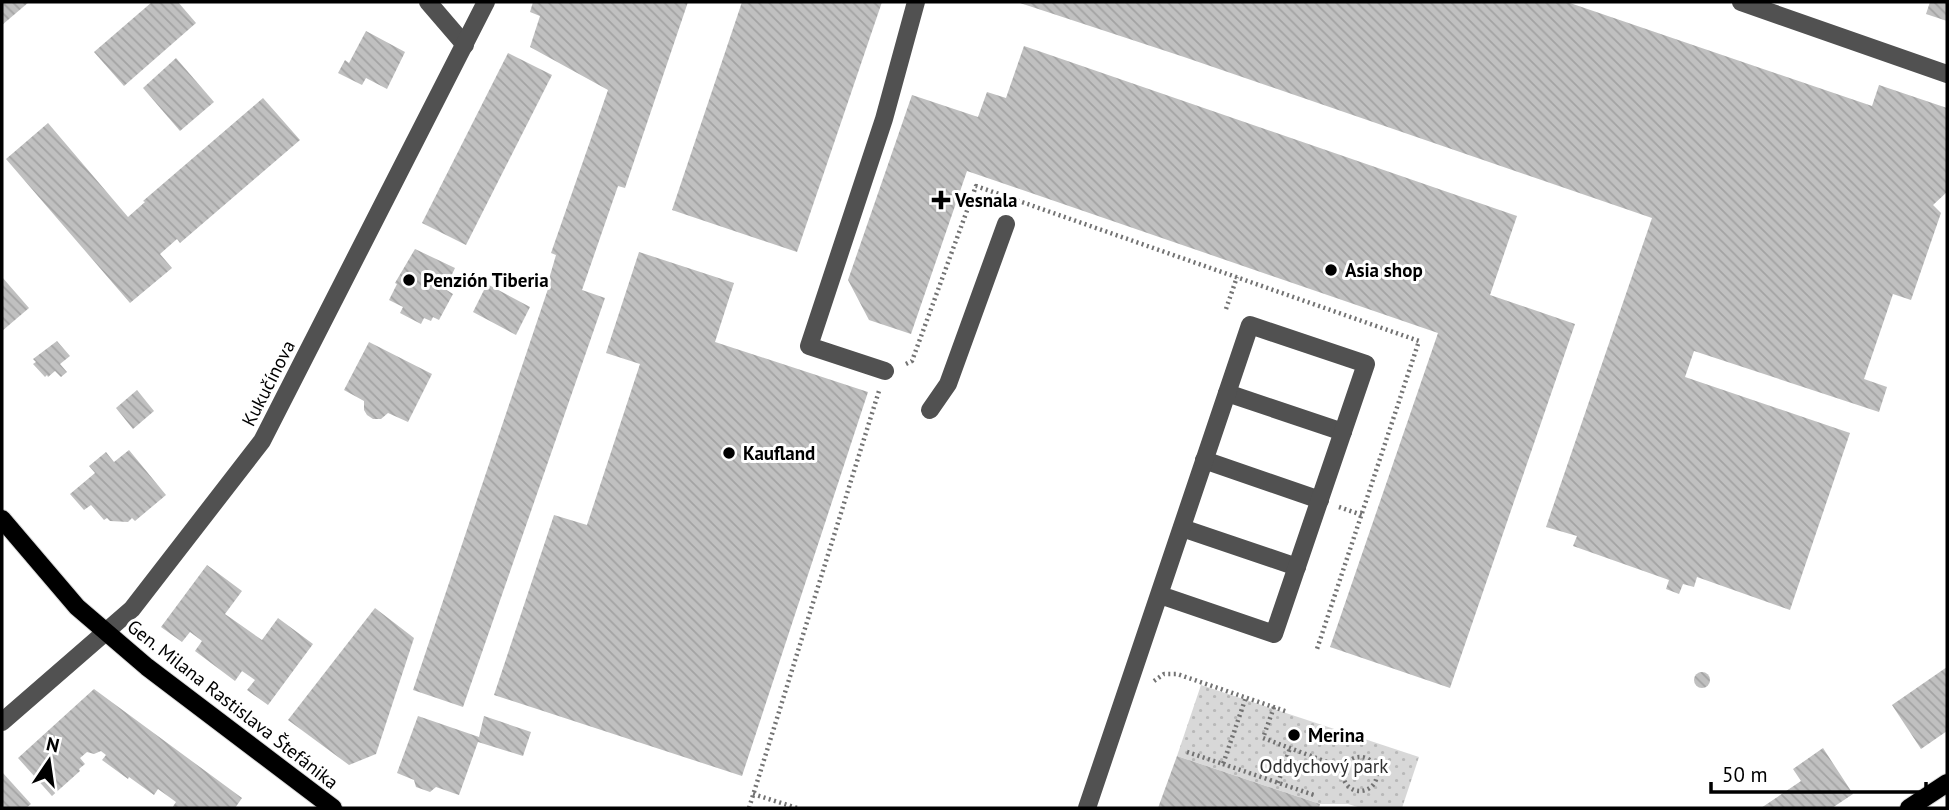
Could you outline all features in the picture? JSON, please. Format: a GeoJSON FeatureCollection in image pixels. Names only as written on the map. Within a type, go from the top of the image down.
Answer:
{"type":"FeatureCollection","features":[{"type":"Feature","properties":{"kind":"main road","name":"Gen. Milana Rastislava Štefánika"},"geometry":{"type":"LineString","coordinates":[[2,519],[77,607],[147,667],[333,808]]}},
{"type":"Feature","properties":{"kind":"main road"},"geometry":{"type":"LineString","coordinates":[[1909,808],[1947,783]]}},
{"type":"Feature","properties":{"kind":"street"},"geometry":{"type":"LineString","coordinates":[[428,2],[465,45]]}},
{"type":"Feature","properties":{"kind":"street","name":"Kukučínova"},"geometry":{"type":"LineString","coordinates":[[2,722],[132,608],[262,441],[486,2]]}},
{"type":"Feature","properties":{"kind":"street"},"geometry":{"type":"LineString","coordinates":[[885,371],[809,346],[884,119],[916,2]]}},
{"type":"Feature","properties":{"kind":"street"},"geometry":{"type":"LineString","coordinates":[[1741,2],[1947,74]]}},
{"type":"Feature","properties":{"kind":"street"},"geometry":{"type":"LineString","coordinates":[[930,410],[948,384],[1006,224]]}},
{"type":"Feature","properties":{"kind":"street"},"geometry":{"type":"LineString","coordinates":[[1087,808],[1250,325],[1366,364],[1274,634],[1160,595]]}},
{"type":"Feature","properties":{"kind":"street"},"geometry":{"type":"LineString","coordinates":[[1227,393],[1343,432]]}},
{"type":"Feature","properties":{"kind":"street"},"geometry":{"type":"LineString","coordinates":[[1204,460],[1320,500]]}},
{"type":"Feature","properties":{"kind":"street"},"geometry":{"type":"LineString","coordinates":[[1182,528],[1297,567]]}},
{"type":"Feature","properties":{"kind":"path"},"geometry":{"type":"LineString","coordinates":[[749,808],[885,371],[912,361],[976,186],[1419,341],[1317,649]]}},
{"type":"Feature","properties":{"kind":"path"},"geometry":{"type":"LineString","coordinates":[[1226,309],[1237,277]]}},
{"type":"Feature","properties":{"kind":"path"},"geometry":{"type":"LineString","coordinates":[[1149,686],[1164,674],[1177,674],[1288,712]]}},
{"type":"Feature","properties":{"kind":"path"},"geometry":{"type":"LineString","coordinates":[[1223,764],[1246,697]]}},
{"type":"Feature","properties":{"kind":"path"},"geometry":{"type":"LineString","coordinates":[[1274,707],[1263,738],[1343,768]]}},
{"type":"Feature","properties":{"kind":"path"},"geometry":{"type":"LineString","coordinates":[[1278,783],[1290,748]]}},
{"type":"Feature","properties":{"kind":"path"},"geometry":{"type":"LineString","coordinates":[[1187,752],[1314,795]]}},
{"type":"Feature","properties":{"kind":"path"},"geometry":{"type":"LineString","coordinates":[[1352,758],[1365,758],[1373,762],[1377,770],[1376,779],[1364,790],[1355,790],[1344,781],[1343,768],[1352,758]]}},
{"type":"Feature","properties":{"kind":"path"},"geometry":{"type":"LineString","coordinates":[[754,794],[797,808]]}},
{"type":"Feature","properties":{"kind":"green space","name":"Oddychový park"},"geometry":{"type":"Polygon","coordinates":[[[1201,685],[1419,757],[1402,808],[1320,804],[1177,756],[1201,685]]]}},
{"type":"Feature","properties":{"kind":"building"},"geometry":{"type":"Polygon","coordinates":[[[2,2],[29,2],[2,25],[2,2]]]}},
{"type":"Feature","properties":{"kind":"building"},"geometry":{"type":"Polygon","coordinates":[[[152,2],[178,2],[196,23],[124,86],[94,52],[152,2]]]}},
{"type":"Feature","properties":{"kind":"building"},"geometry":{"type":"Polygon","coordinates":[[[533,2],[688,2],[625,188],[618,186],[582,290],[605,298],[463,707],[413,690],[551,280],[549,279],[556,255],[551,253],[608,90],[530,47],[540,16],[530,12],[533,2]]]}},
{"type":"Feature","properties":{"kind":"building"},"geometry":{"type":"Polygon","coordinates":[[[742,2],[882,2],[797,252],[672,210],[742,2]]]}},
{"type":"Feature","properties":{"kind":"building"},"geometry":{"type":"Polygon","coordinates":[[[1017,2],[1567,2],[1872,106],[1879,85],[1947,108],[1947,192],[1933,205],[1941,213],[1911,300],[1893,294],[1864,379],[1887,387],[1879,412],[1694,351],[1685,377],[1850,433],[1790,610],[1697,577],[1694,587],[1683,584],[1679,594],[1666,589],[1669,580],[1573,546],[1577,536],[1546,527],[1652,218],[1017,2]]]}},
{"type":"Feature","properties":{"kind":"building"},"geometry":{"type":"Polygon","coordinates":[[[1930,2],[1947,2],[1947,21],[1926,14],[1930,2]]]}},
{"type":"Feature","properties":{"kind":"building"},"geometry":{"type":"Polygon","coordinates":[[[366,31],[405,52],[387,89],[366,78],[362,85],[338,73],[345,60],[349,63],[366,31]]]}},
{"type":"Feature","properties":{"kind":"building"},"geometry":{"type":"Polygon","coordinates":[[[1024,46],[1517,216],[1490,295],[1575,324],[1450,688],[1330,647],[1438,333],[967,171],[911,334],[869,320],[848,280],[912,95],[978,117],[987,92],[1006,98],[1024,46]]]}},
{"type":"Feature","properties":{"kind":"building"},"geometry":{"type":"Polygon","coordinates":[[[508,53],[552,75],[466,245],[422,223],[508,53]]]}},
{"type":"Feature","properties":{"kind":"building"},"geometry":{"type":"Polygon","coordinates":[[[176,58],[214,102],[180,131],[143,88],[176,58]]]}},
{"type":"Feature","properties":{"kind":"building"},"geometry":{"type":"Polygon","coordinates":[[[263,98],[300,140],[180,243],[177,239],[160,254],[172,268],[130,303],[6,159],[48,123],[128,217],[263,98]]]}},
{"type":"Feature","properties":{"kind":"building"},"geometry":{"type":"Polygon","coordinates":[[[415,249],[455,268],[445,289],[453,294],[439,320],[433,317],[431,321],[424,318],[421,324],[400,313],[403,307],[389,300],[397,284],[395,283],[415,249]]]}},
{"type":"Feature","properties":{"kind":"building","name":"Kaufland"},"geometry":{"type":"Polygon","coordinates":[[[639,252],[734,283],[715,342],[868,392],[742,776],[494,695],[554,515],[587,525],[640,364],[606,353],[639,252]]]}},
{"type":"Feature","properties":{"kind":"building"},"geometry":{"type":"Polygon","coordinates":[[[2,277],[29,308],[2,331],[2,277]]]}},
{"type":"Feature","properties":{"kind":"building"},"geometry":{"type":"Polygon","coordinates":[[[487,284],[530,307],[516,335],[473,312],[487,284]]]}},
{"type":"Feature","properties":{"kind":"building"},"geometry":{"type":"Polygon","coordinates":[[[57,341],[70,356],[60,364],[67,372],[61,377],[55,371],[45,377],[33,364],[36,362],[33,359],[57,341]]]}},
{"type":"Feature","properties":{"kind":"building"},"geometry":{"type":"Polygon","coordinates":[[[369,342],[432,374],[408,422],[388,413],[381,419],[373,419],[364,410],[364,401],[344,390],[369,342]]]}},
{"type":"Feature","properties":{"kind":"building"},"geometry":{"type":"Polygon","coordinates":[[[137,390],[154,411],[133,429],[116,408],[137,390]]]}},
{"type":"Feature","properties":{"kind":"building"},"geometry":{"type":"Polygon","coordinates":[[[129,450],[166,495],[135,521],[132,518],[128,522],[110,521],[107,518],[104,520],[91,505],[84,510],[70,494],[95,473],[89,466],[106,452],[114,462],[129,450]]]}},
{"type":"Feature","properties":{"kind":"building"},"geometry":{"type":"Polygon","coordinates":[[[207,565],[242,591],[225,614],[262,640],[278,618],[313,644],[268,705],[247,690],[255,680],[242,671],[235,681],[195,651],[202,641],[190,632],[182,642],[161,627],[207,565]]]}},
{"type":"Feature","properties":{"kind":"building"},"geometry":{"type":"Polygon","coordinates":[[[375,608],[414,638],[376,754],[349,765],[288,720],[375,608]]]}},
{"type":"Feature","properties":{"kind":"building"},"geometry":{"type":"Polygon","coordinates":[[[1947,667],[1947,731],[1921,749],[1892,705],[1947,667]]]}},
{"type":"Feature","properties":{"kind":"building"},"geometry":{"type":"Polygon","coordinates":[[[1699,672],[1705,672],[1710,680],[1708,686],[1699,688],[1694,683],[1694,677],[1699,672]]]}},
{"type":"Feature","properties":{"kind":"building"},"geometry":{"type":"Polygon","coordinates":[[[94,689],[242,798],[235,808],[172,808],[176,802],[158,789],[154,795],[129,777],[128,779],[102,760],[106,755],[101,751],[94,754],[87,752],[80,758],[85,764],[80,771],[52,796],[18,758],[94,689]]]}},
{"type":"Feature","properties":{"kind":"building"},"geometry":{"type":"Polygon","coordinates":[[[418,716],[479,737],[484,716],[531,732],[523,756],[478,742],[459,795],[436,787],[430,792],[416,787],[414,780],[397,773],[418,716]]]}},
{"type":"Feature","properties":{"kind":"building"},"geometry":{"type":"Polygon","coordinates":[[[1823,748],[1853,794],[1832,808],[1761,808],[1801,781],[1793,769],[1823,748]]]}},
{"type":"Feature","properties":{"kind":"building"},"geometry":{"type":"Polygon","coordinates":[[[1177,756],[1320,804],[1319,808],[1158,808],[1177,756]]]}},
{"type":"Feature","properties":{"kind":"building"},"geometry":{"type":"Polygon","coordinates":[[[2,772],[31,804],[26,808],[2,808],[2,772]]]}},
{"type":"Feature","properties":{"kind":"place","name":"Vesnala"},"geometry":{"type":"Point","coordinates":[941,200]}},
{"type":"Feature","properties":{"kind":"place","name":"Asia shop"},"geometry":{"type":"Point","coordinates":[1331,270]}},
{"type":"Feature","properties":{"kind":"place","name":"Penzión Tiberia"},"geometry":{"type":"Point","coordinates":[409,280]}},
{"type":"Feature","properties":{"kind":"place","name":"Kaufland"},"geometry":{"type":"Point","coordinates":[729,453]}},
{"type":"Feature","properties":{"kind":"place","name":"Merina"},"geometry":{"type":"Point","coordinates":[1294,735]}}]}
